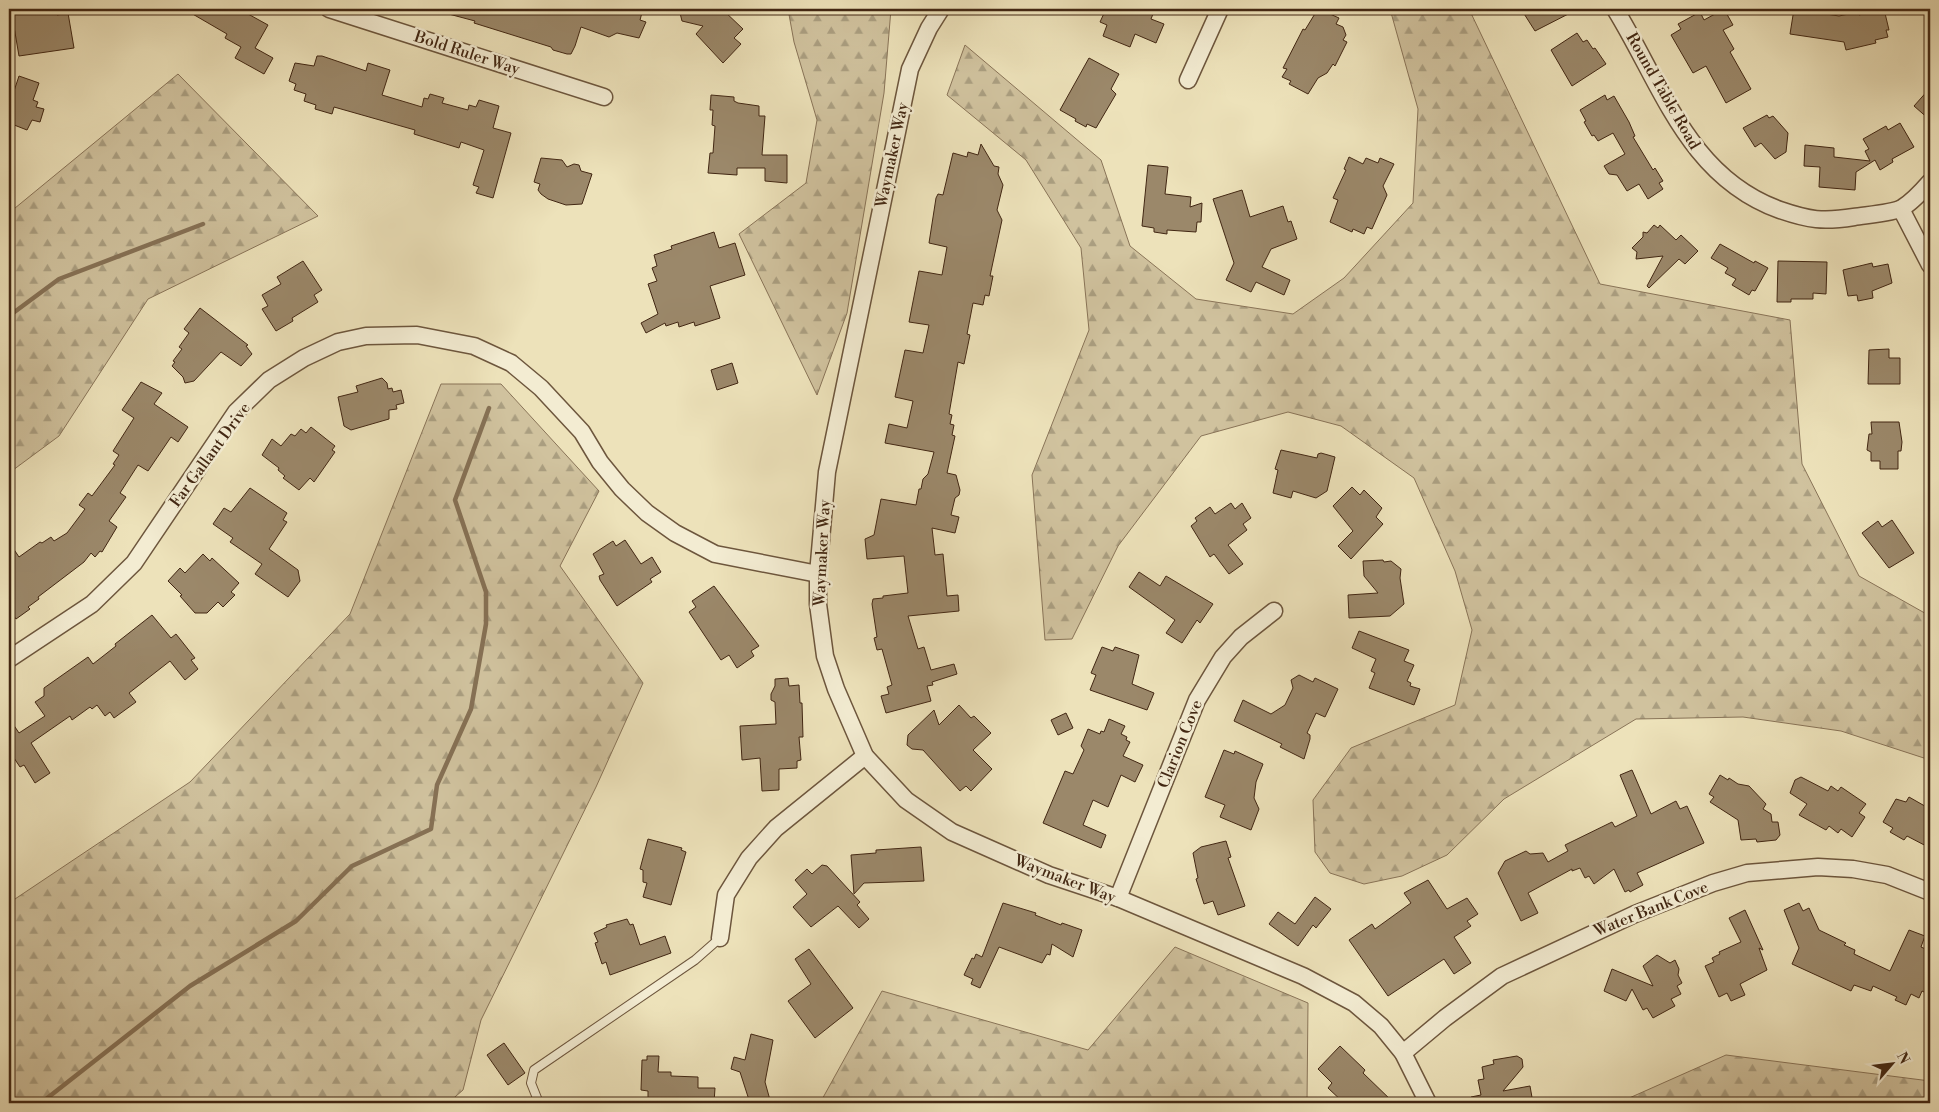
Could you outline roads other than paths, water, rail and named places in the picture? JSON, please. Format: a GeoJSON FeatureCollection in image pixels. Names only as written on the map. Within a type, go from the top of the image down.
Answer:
{"type":"FeatureCollection","features":[{"type":"Feature","properties":{"kind":"street","name":"Bold Ruler Way"},"geometry":{"type":"LineString","coordinates":[[329,9],[604,97]]}},
{"type":"Feature","properties":{"kind":"street","name":"Waymaker Way"},"geometry":{"type":"LineString","coordinates":[[941,9],[929,28],[910,69],[827,472],[818,574],[818,604],[825,656],[836,689],[865,756],[906,800],[952,832],[1049,875],[1118,898],[1303,976],[1354,1003],[1381,1026],[1403,1053],[1428,1103]]}},
{"type":"Feature","properties":{"kind":"street"},"geometry":{"type":"LineString","coordinates":[[1188,80],[1220,9]]}},
{"type":"Feature","properties":{"kind":"street","name":"Round Table Road"},"geometry":{"type":"LineString","coordinates":[[1615,9],[1670,109],[1701,155],[1733,187],[1765,205],[1798,216],[1826,222],[1901,208]]}},
{"type":"Feature","properties":{"kind":"street"},"geometry":{"type":"LineString","coordinates":[[1930,182],[1901,208],[1930,265]]}},
{"type":"Feature","properties":{"kind":"street","name":"Far Gallant Drive"},"geometry":{"type":"LineString","coordinates":[[9,659],[92,604],[134,563],[236,412],[269,380],[304,358],[338,342],[366,336],[417,335],[474,346],[511,363],[540,388],[582,432],[600,462],[622,489],[647,513],[675,533],[715,554],[818,574]]}},
{"type":"Feature","properties":{"kind":"street","name":"Clarion Cove"},"geometry":{"type":"LineString","coordinates":[[1118,898],[1197,700],[1223,656],[1240,637],[1274,611]]}},
{"type":"Feature","properties":{"kind":"street"},"geometry":{"type":"LineString","coordinates":[[720,938],[726,896],[749,858],[776,828],[865,756]]}},
{"type":"Feature","properties":{"kind":"street","name":"Water Bank Cove"},"geometry":{"type":"LineString","coordinates":[[1403,1053],[1445,1018],[1502,976],[1634,914],[1713,883],[1747,873],[1818,867],[1853,869],[1887,875],[1930,892]]}},
{"type":"Feature","properties":{"kind":"lane"},"geometry":{"type":"LineString","coordinates":[[539,1103],[531,1083],[534,1070],[695,960],[720,938]]}},
{"type":"Feature","properties":{"kind":"waterway"},"geometry":{"type":"LineString","coordinates":[[9,316],[59,279],[203,224]]}},
{"type":"Feature","properties":{"kind":"waterway"},"geometry":{"type":"LineString","coordinates":[[41,1103],[190,986],[296,921],[352,866],[431,829],[437,785],[471,709],[486,624],[486,592],[455,500],[489,408]]}}]}
